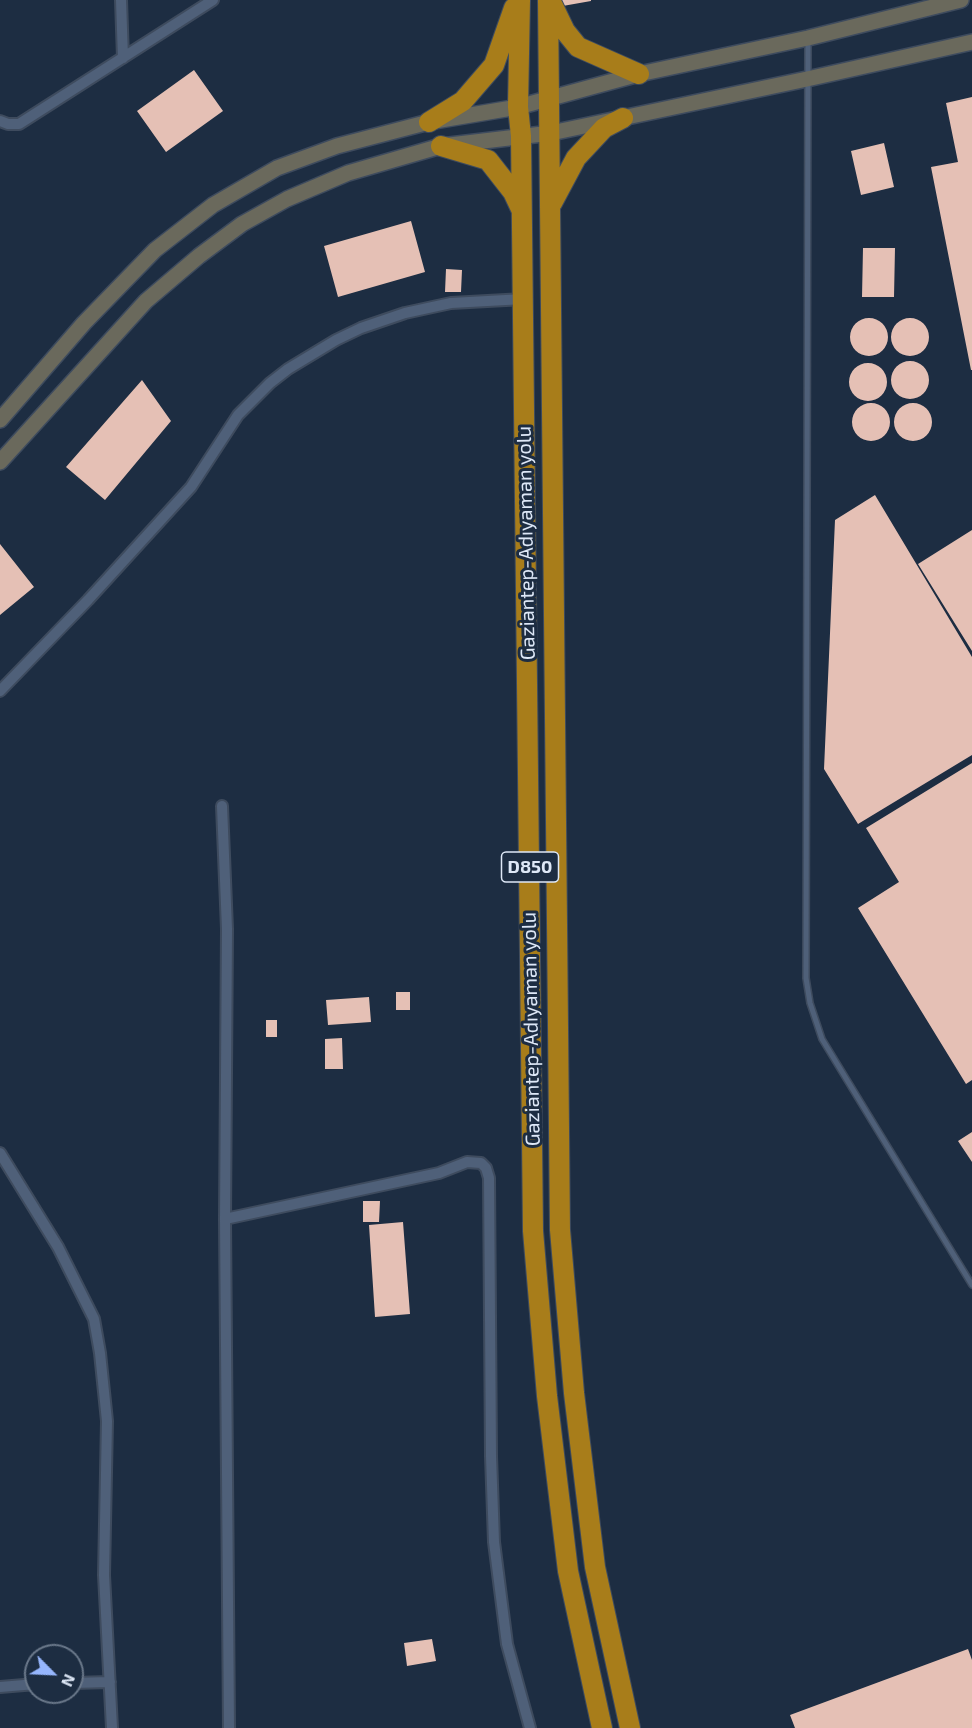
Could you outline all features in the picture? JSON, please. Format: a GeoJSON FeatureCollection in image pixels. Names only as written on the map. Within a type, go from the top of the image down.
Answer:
{"type":"FeatureCollection","features":[{"type":"Feature","properties":{"kind":"highway","name":"Gaziantep-Adıyaman yolu"},"geometry":{"type":"LineString","coordinates":[[518,0],[518,107],[522,136],[524,299],[533,1231],[547,1396],[568,1571],[602,1728]]}},
{"type":"Feature","properties":{"kind":"highway"},"geometry":{"type":"LineString","coordinates":[[429,122],[463,102],[494,66],[518,0]]}},
{"type":"Feature","properties":{"kind":"highway","name":"Gaziantep-Adıyaman yolu"},"geometry":{"type":"LineString","coordinates":[[549,0],[560,1230],[574,1393],[595,1566],[630,1728]]}},
{"type":"Feature","properties":{"kind":"highway"},"geometry":{"type":"LineString","coordinates":[[549,0],[565,31],[579,47],[639,74]]}},
{"type":"Feature","properties":{"kind":"highway"},"geometry":{"type":"LineString","coordinates":[[551,206],[576,158],[604,128],[623,118]]}},
{"type":"Feature","properties":{"kind":"highway"},"geometry":{"type":"LineString","coordinates":[[441,146],[488,160],[513,192],[522,211]]}},
{"type":"Feature","properties":{"kind":"street"},"geometry":{"type":"LineString","coordinates":[[121,0],[123,57]]}},
{"type":"Feature","properties":{"kind":"street"},"geometry":{"type":"LineString","coordinates":[[1,124],[19,124],[213,0]]}},
{"type":"Feature","properties":{"kind":"street"},"geometry":{"type":"LineString","coordinates":[[0,420],[84,323],[155,250],[213,205],[277,168],[338,146],[429,122],[518,107],[639,74],[808,38],[961,0]]}},
{"type":"Feature","properties":{"kind":"street"},"geometry":{"type":"LineString","coordinates":[[0,462],[146,300],[242,224],[287,199],[348,173],[441,146],[551,133],[972,42]]}},
{"type":"Feature","properties":{"kind":"street"},"geometry":{"type":"LineString","coordinates":[[0,691],[88,600],[191,487],[238,416],[270,383],[288,369],[336,340],[405,313],[451,303],[524,299]]}},
{"type":"Feature","properties":{"kind":"street"},"geometry":{"type":"LineString","coordinates":[[222,806],[227,929],[225,1219],[229,1728]]}},
{"type":"Feature","properties":{"kind":"street"},"geometry":{"type":"LineString","coordinates":[[0,1153],[58,1247],[94,1319],[107,1421],[104,1575],[112,1728]]}},
{"type":"Feature","properties":{"kind":"street"},"geometry":{"type":"LineString","coordinates":[[225,1219],[439,1173],[467,1162],[481,1163],[486,1168],[489,1178],[491,1456],[494,1542],[507,1644],[530,1728]]}},
{"type":"Feature","properties":{"kind":"street"},"geometry":{"type":"LineString","coordinates":[[84,1683],[110,1682]]}},
{"type":"Feature","properties":{"kind":"street"},"geometry":{"type":"LineString","coordinates":[[0,1687],[24,1685]]}},
{"type":"Feature","properties":{"kind":"lane"},"geometry":{"type":"LineString","coordinates":[[808,38],[806,978],[810,1003],[822,1039],[972,1285]]}},
{"type":"Feature","properties":{"kind":"building"},"geometry":{"type":"Polygon","coordinates":[[[556,0],[591,0],[591,1],[557,7],[556,0]]]}},
{"type":"Feature","properties":{"kind":"building"},"geometry":{"type":"Polygon","coordinates":[[[194,70],[223,111],[166,152],[137,111],[194,70]]]}},
{"type":"Feature","properties":{"kind":"building"},"geometry":{"type":"Polygon","coordinates":[[[972,97],[971,370],[931,167],[958,162],[946,103],[972,97]]]}},
{"type":"Feature","properties":{"kind":"building"},"geometry":{"type":"Polygon","coordinates":[[[884,143],[894,187],[861,195],[851,151],[884,143]]]}},
{"type":"Feature","properties":{"kind":"building"},"geometry":{"type":"Polygon","coordinates":[[[411,221],[425,272],[338,297],[324,246],[411,221]]]}},
{"type":"Feature","properties":{"kind":"building"},"geometry":{"type":"Polygon","coordinates":[[[863,248],[895,248],[894,297],[862,297],[863,248]]]}},
{"type":"Feature","properties":{"kind":"building"},"geometry":{"type":"Polygon","coordinates":[[[446,269],[462,270],[461,292],[445,292],[446,269]]]}},
{"type":"Feature","properties":{"kind":"building"},"geometry":{"type":"Polygon","coordinates":[[[869,318],[883,323],[888,337],[883,351],[869,356],[855,351],[850,337],[855,323],[869,318]]]}},
{"type":"Feature","properties":{"kind":"building"},"geometry":{"type":"Polygon","coordinates":[[[910,318],[924,323],[929,337],[924,351],[910,356],[896,351],[891,337],[896,323],[910,318]]]}},
{"type":"Feature","properties":{"kind":"building"},"geometry":{"type":"Polygon","coordinates":[[[910,361],[924,366],[929,380],[924,394],[910,399],[896,394],[891,380],[896,366],[910,361]]]}},
{"type":"Feature","properties":{"kind":"building"},"geometry":{"type":"Polygon","coordinates":[[[868,363],[882,368],[887,382],[882,396],[868,401],[854,396],[849,382],[854,368],[868,363]]]}},
{"type":"Feature","properties":{"kind":"building"},"geometry":{"type":"Polygon","coordinates":[[[142,380],[171,421],[105,500],[66,467],[142,380]]]}},
{"type":"Feature","properties":{"kind":"building"},"geometry":{"type":"Polygon","coordinates":[[[871,403],[885,408],[890,422],[885,436],[871,441],[857,436],[852,422],[857,408],[871,403]]]}},
{"type":"Feature","properties":{"kind":"building"},"geometry":{"type":"Polygon","coordinates":[[[913,403],[927,408],[932,422],[927,436],[913,441],[899,436],[894,422],[899,408],[913,403]]]}},
{"type":"Feature","properties":{"kind":"building"},"geometry":{"type":"Polygon","coordinates":[[[875,495],[972,657],[972,755],[858,824],[824,769],[835,520],[875,495]]]}},
{"type":"Feature","properties":{"kind":"building"},"geometry":{"type":"Polygon","coordinates":[[[972,530],[972,651],[918,564],[972,530]]]}},
{"type":"Feature","properties":{"kind":"building"},"geometry":{"type":"Polygon","coordinates":[[[0,544],[34,587],[0,615],[0,544]]]}},
{"type":"Feature","properties":{"kind":"building"},"geometry":{"type":"Polygon","coordinates":[[[972,763],[972,1080],[966,1084],[858,908],[899,882],[866,828],[972,763]]]}},
{"type":"Feature","properties":{"kind":"building"},"geometry":{"type":"Polygon","coordinates":[[[396,992],[410,992],[410,1010],[396,1010],[396,992]]]}},
{"type":"Feature","properties":{"kind":"building"},"geometry":{"type":"Polygon","coordinates":[[[369,997],[371,1022],[328,1025],[326,1000],[369,997]]]}},
{"type":"Feature","properties":{"kind":"building"},"geometry":{"type":"Polygon","coordinates":[[[266,1020],[277,1020],[277,1037],[266,1037],[266,1020]]]}},
{"type":"Feature","properties":{"kind":"building"},"geometry":{"type":"Polygon","coordinates":[[[342,1038],[343,1069],[325,1069],[325,1039],[342,1038]]]}},
{"type":"Feature","properties":{"kind":"building"},"geometry":{"type":"Polygon","coordinates":[[[972,1132],[972,1162],[958,1141],[972,1132]]]}},
{"type":"Feature","properties":{"kind":"building"},"geometry":{"type":"Polygon","coordinates":[[[363,1201],[380,1201],[379,1222],[363,1222],[363,1201]]]}},
{"type":"Feature","properties":{"kind":"building"},"geometry":{"type":"Polygon","coordinates":[[[403,1222],[410,1314],[375,1317],[369,1225],[403,1222]]]}},
{"type":"Feature","properties":{"kind":"building"},"geometry":{"type":"Polygon","coordinates":[[[432,1639],[436,1661],[407,1666],[404,1643],[432,1639]]]}},
{"type":"Feature","properties":{"kind":"building"},"geometry":{"type":"Polygon","coordinates":[[[968,1649],[972,1660],[972,1728],[795,1728],[790,1715],[968,1649]]]}}]}
